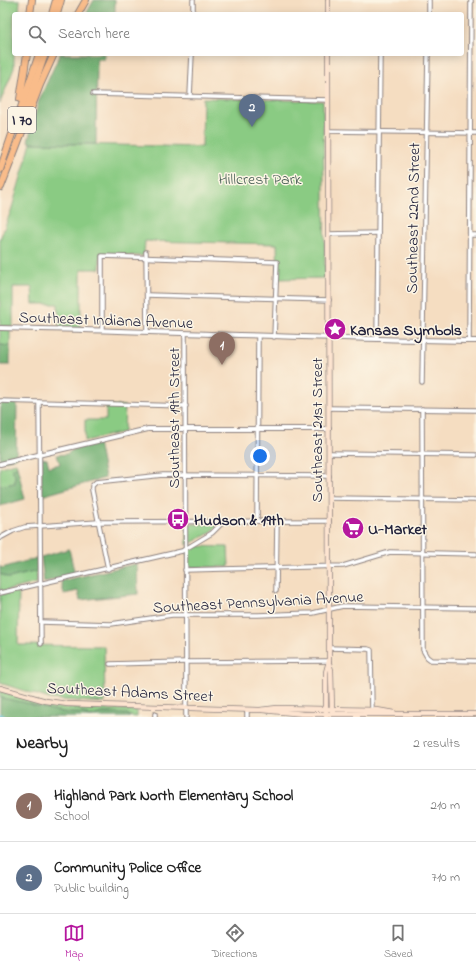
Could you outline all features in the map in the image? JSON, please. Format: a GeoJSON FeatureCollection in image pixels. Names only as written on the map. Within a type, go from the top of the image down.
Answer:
{"type":"FeatureCollection","features":[{"type":"Feature","properties":{"kind":"highway"},"geometry":{"type":"LineString","coordinates":[[30,12],[32,0]]}},
{"type":"Feature","properties":{"kind":"highway"},"geometry":{"type":"LineString","coordinates":[[53,12],[56,0]]}},
{"type":"Feature","properties":{"kind":"highway"},"geometry":{"type":"LineString","coordinates":[[58,12],[61,0]]}},
{"type":"Feature","properties":{"kind":"highway"},"geometry":{"type":"LineString","coordinates":[[79,12],[86,0]]}},
{"type":"Feature","properties":{"kind":"highway"},"geometry":{"type":"LineString","coordinates":[[20,112],[27,56]]}},
{"type":"Feature","properties":{"kind":"highway","name":"I 70"},"geometry":{"type":"LineString","coordinates":[[0,170],[38,56]]}},
{"type":"Feature","properties":{"kind":"highway","name":"I 70"},"geometry":{"type":"LineString","coordinates":[[0,188],[44,56]]}},
{"type":"Feature","properties":{"kind":"highway"},"geometry":{"type":"LineString","coordinates":[[0,188],[40,85],[53,56]]}},
{"type":"Feature","properties":{"kind":"main road"},"geometry":{"type":"LineString","coordinates":[[328,0],[328,12]]}},
{"type":"Feature","properties":{"kind":"main road","name":"Southeast 21st Street"},"geometry":{"type":"LineString","coordinates":[[328,56],[329,661],[331,670],[332,716]]}},
{"type":"Feature","properties":{"kind":"main road","name":"Southeast 21st Street"},"geometry":{"type":"LineString","coordinates":[[326,716],[326,672],[329,661]]}},
{"type":"Feature","properties":{"kind":"main road","name":"Southeast Adams Street"},"geometry":{"type":"LineString","coordinates":[[0,688],[38,700],[60,704],[247,710],[277,708],[372,710],[394,713]]}},
{"type":"Feature","properties":{"kind":"main road","name":"Southeast Adams Street"},"geometry":{"type":"LineString","coordinates":[[260,710],[326,716],[394,713],[476,714]]}},
{"type":"Feature","properties":{"kind":"street"},"geometry":{"type":"LineString","coordinates":[[192,12],[193,0]]}},
{"type":"Feature","properties":{"kind":"street"},"geometry":{"type":"LineString","coordinates":[[429,0],[429,12]]}},
{"type":"Feature","properties":{"kind":"street"},"geometry":{"type":"LineString","coordinates":[[469,341],[471,0]]}},
{"type":"Feature","properties":{"kind":"street"},"geometry":{"type":"LineString","coordinates":[[190,96],[192,56]]}},
{"type":"Feature","properties":{"kind":"street"},"geometry":{"type":"LineString","coordinates":[[377,339],[380,56]]}},
{"type":"Feature","properties":{"kind":"street","name":"Southeast 22nd Street"},"geometry":{"type":"LineString","coordinates":[[422,382],[425,132],[428,56]]}},
{"type":"Feature","properties":{"kind":"street"},"geometry":{"type":"LineString","coordinates":[[93,94],[328,100]]}},
{"type":"Feature","properties":{"kind":"street"},"geometry":{"type":"LineString","coordinates":[[328,131],[476,133]]}},
{"type":"Feature","properties":{"kind":"street"},"geometry":{"type":"LineString","coordinates":[[329,234],[378,233]]}},
{"type":"Feature","properties":{"kind":"street"},"geometry":{"type":"LineString","coordinates":[[470,235],[476,235]]}},
{"type":"Feature","properties":{"kind":"street","name":"Southeast 19th Street"},"geometry":{"type":"LineString","coordinates":[[146,252],[147,331]]}},
{"type":"Feature","properties":{"kind":"street"},"geometry":{"type":"LineString","coordinates":[[102,329],[102,256],[277,262],[274,337]]}},
{"type":"Feature","properties":{"kind":"street"},"geometry":{"type":"LineString","coordinates":[[147,295],[329,300]]}},
{"type":"Feature","properties":{"kind":"street","name":"Southeast Indiana Avenue"},"geometry":{"type":"LineString","coordinates":[[0,328],[102,329],[274,337],[476,341]]}},
{"type":"Feature","properties":{"kind":"street","name":"Southeast 19th Street"},"geometry":{"type":"LineString","coordinates":[[185,334],[186,406],[184,570],[186,615],[186,717]]}},
{"type":"Feature","properties":{"kind":"street"},"geometry":{"type":"LineString","coordinates":[[257,521],[256,429],[258,336]]}},
{"type":"Feature","properties":{"kind":"street"},"geometry":{"type":"LineString","coordinates":[[0,401],[186,406]]}},
{"type":"Feature","properties":{"kind":"street"},"geometry":{"type":"LineString","coordinates":[[39,402],[41,644]]}},
{"type":"Feature","properties":{"kind":"street"},"geometry":{"type":"LineString","coordinates":[[329,408],[476,410]]}},
{"type":"Feature","properties":{"kind":"street"},"geometry":{"type":"LineString","coordinates":[[422,409],[423,650],[427,657],[434,660],[476,661]]}},
{"type":"Feature","properties":{"kind":"street"},"geometry":{"type":"LineString","coordinates":[[0,464],[141,430],[329,429]]}},
{"type":"Feature","properties":{"kind":"street"},"geometry":{"type":"LineString","coordinates":[[329,453],[476,455]]}},
{"type":"Feature","properties":{"kind":"street"},"geometry":{"type":"LineString","coordinates":[[108,568],[92,490],[93,484],[96,482],[134,477],[185,475],[329,476]]}},
{"type":"Feature","properties":{"kind":"street"},"geometry":{"type":"LineString","coordinates":[[329,498],[476,500]]}},
{"type":"Feature","properties":{"kind":"street"},"geometry":{"type":"LineString","coordinates":[[276,591],[277,521]]}},
{"type":"Feature","properties":{"kind":"street"},"geometry":{"type":"LineString","coordinates":[[0,538],[19,529],[40,525],[98,522],[329,521]]}},
{"type":"Feature","properties":{"kind":"street"},"geometry":{"type":"LineString","coordinates":[[0,593],[153,558],[185,548],[212,533],[223,522]]}},
{"type":"Feature","properties":{"kind":"street"},"geometry":{"type":"LineString","coordinates":[[184,570],[350,565],[383,553],[476,554]]}},
{"type":"Feature","properties":{"kind":"street","name":"Southeast Pennsylvania Avenue"},"geometry":{"type":"LineString","coordinates":[[41,622],[111,624],[160,616],[313,613],[343,606],[476,608]]}},
{"type":"Feature","properties":{"kind":"street"},"geometry":{"type":"LineString","coordinates":[[329,648],[371,650],[372,710]]}},
{"type":"Feature","properties":{"kind":"street"},"geometry":{"type":"LineString","coordinates":[[110,664],[329,661]]}},
{"type":"Feature","properties":{"kind":"street"},"geometry":{"type":"LineString","coordinates":[[247,710],[247,717]]}},
{"type":"Feature","properties":{"kind":"green space"},"geometry":{"type":"Polygon","coordinates":[[[0,0],[20,0],[19,12],[12,12],[12,56],[14,56],[14,68],[0,103],[0,0]]]}},
{"type":"Feature","properties":{"kind":"green space"},"geometry":{"type":"Polygon","coordinates":[[[94,0],[115,0],[115,12],[87,12],[94,0]]]}},
{"type":"Feature","properties":{"kind":"green space"},"geometry":{"type":"Polygon","coordinates":[[[59,56],[105,56],[104,59],[97,59],[96,144],[31,143],[28,141],[39,100],[59,56]]]}},
{"type":"Feature","properties":{"kind":"green space","name":"Hillcrest Park"},"geometry":{"type":"Polygon","coordinates":[[[203,98],[323,101],[325,278],[278,279],[277,244],[145,241],[144,253],[142,256],[100,254],[100,269],[81,269],[81,328],[59,327],[58,304],[33,304],[32,287],[13,287],[13,326],[0,326],[0,239],[11,211],[31,143],[202,147],[203,98]]]}},
{"type":"Feature","properties":{"kind":"green space"},"geometry":{"type":"Polygon","coordinates":[[[0,329],[10,329],[10,346],[0,345],[0,329]]]}},
{"type":"Feature","properties":{"kind":"green space"},"geometry":{"type":"Polygon","coordinates":[[[0,345],[10,346],[10,365],[0,365],[0,345]]]}},
{"type":"Feature","properties":{"kind":"green space"},"geometry":{"type":"Polygon","coordinates":[[[1,402],[17,403],[16,458],[0,462],[1,402]]]}},
{"type":"Feature","properties":{"kind":"green space"},"geometry":{"type":"Polygon","coordinates":[[[106,405],[125,406],[124,432],[85,441],[85,420],[106,420],[106,405]]]}},
{"type":"Feature","properties":{"kind":"green space"},"geometry":{"type":"Polygon","coordinates":[[[98,443],[105,478],[41,496],[42,458],[47,459],[49,467],[60,464],[57,455],[67,454],[74,449],[98,443]]]}},
{"type":"Feature","properties":{"kind":"green space"},"geometry":{"type":"Polygon","coordinates":[[[16,463],[17,466],[12,469],[15,475],[15,483],[0,486],[0,467],[16,463]]]}},
{"type":"Feature","properties":{"kind":"green space"},"geometry":{"type":"Polygon","coordinates":[[[17,466],[25,499],[0,506],[0,486],[15,483],[15,475],[12,469],[17,466]]]}},
{"type":"Feature","properties":{"kind":"green space"},"geometry":{"type":"Polygon","coordinates":[[[190,524],[219,525],[210,533],[187,545],[187,526],[190,524]]]}},
{"type":"Feature","properties":{"kind":"green space"},"geometry":{"type":"Polygon","coordinates":[[[191,546],[228,547],[229,567],[188,567],[187,549],[191,546]]]}},
{"type":"Feature","properties":{"kind":"green space"},"geometry":{"type":"Polygon","coordinates":[[[69,549],[75,575],[44,582],[41,557],[69,549]]]}},
{"type":"Feature","properties":{"kind":"green space"},"geometry":{"type":"Polygon","coordinates":[[[37,558],[37,571],[9,578],[0,574],[0,566],[2,568],[37,558]]]}},
{"type":"Feature","properties":{"kind":"green space"},"geometry":{"type":"Polygon","coordinates":[[[135,564],[137,565],[138,594],[80,600],[78,591],[64,594],[61,581],[135,564]]]}},
{"type":"Feature","properties":{"kind":"green space"},"geometry":{"type":"Polygon","coordinates":[[[37,571],[37,583],[0,592],[0,574],[9,578],[37,571]]]}},
{"type":"Feature","properties":{"kind":"green space"},"geometry":{"type":"Polygon","coordinates":[[[19,590],[18,645],[104,646],[105,703],[50,699],[0,683],[0,595],[19,590]]]}},
{"type":"Feature","properties":{"kind":"green space"},"geometry":{"type":"Polygon","coordinates":[[[0,691],[45,705],[61,708],[137,710],[137,717],[102,713],[90,717],[84,713],[60,712],[0,697],[0,691]]]}},
{"type":"Feature","properties":{"kind":"green space"},"geometry":{"type":"Polygon","coordinates":[[[0,697],[60,712],[84,713],[90,717],[9,717],[0,714],[0,697]]]}},
{"type":"Feature","properties":{"kind":"green space"},"geometry":{"type":"Polygon","coordinates":[[[102,713],[128,714],[130,717],[90,717],[102,713]]]}},
{"type":"Feature","properties":{"kind":"place","name":"Community Police Office"},"geometry":{"type":"Point","coordinates":[252,127]}},
{"type":"Feature","properties":{"kind":"place","name":"Kansas Symbols"},"geometry":{"type":"Point","coordinates":[335,329]}},
{"type":"Feature","properties":{"kind":"place","name":"Highland Park North Elementary School"},"geometry":{"type":"Point","coordinates":[222,365]}},
{"type":"Feature","properties":{"kind":"place","name":"Hudson & 19th"},"geometry":{"type":"Point","coordinates":[178,519]}},
{"type":"Feature","properties":{"kind":"place","name":"U-Market"},"geometry":{"type":"Point","coordinates":[353,528]}}]}
